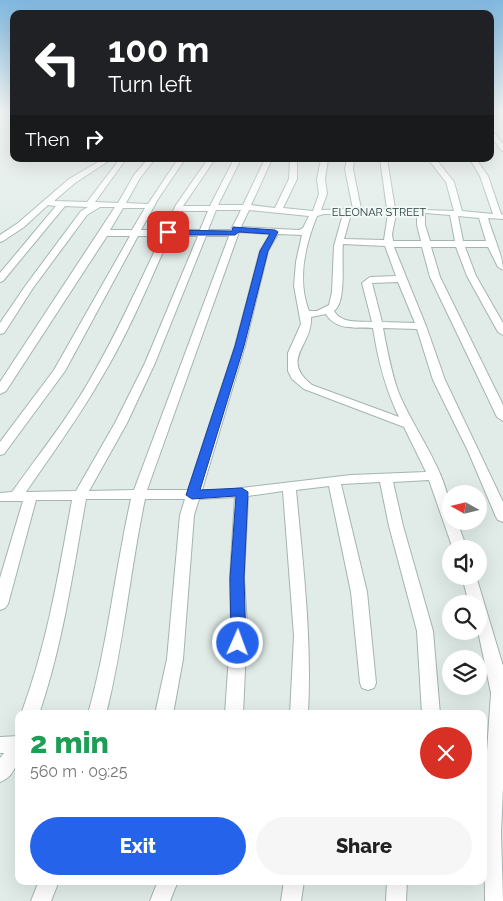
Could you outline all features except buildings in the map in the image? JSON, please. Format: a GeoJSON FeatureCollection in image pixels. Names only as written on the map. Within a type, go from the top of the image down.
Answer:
{"type":"FeatureCollection","features":[{"type":"Feature","properties":{"kind":"street"},"geometry":{"type":"LineString","coordinates":[[0,238],[21,225],[67,185],[103,162]]}},
{"type":"Feature","properties":{"kind":"street"},"geometry":{"type":"LineString","coordinates":[[0,331],[29,287],[84,213],[94,205],[121,162]]}},
{"type":"Feature","properties":{"kind":"street"},"geometry":{"type":"LineString","coordinates":[[0,391],[104,232],[138,176],[150,162]]}},
{"type":"Feature","properties":{"kind":"street"},"geometry":{"type":"LineString","coordinates":[[0,452],[59,371],[150,206],[179,162]]}},
{"type":"Feature","properties":{"kind":"street"},"geometry":{"type":"LineString","coordinates":[[16,496],[67,424],[97,377],[127,320],[179,209],[209,162]]}},
{"type":"Feature","properties":{"kind":"street"},"geometry":{"type":"LineString","coordinates":[[31,710],[41,683],[59,609],[80,494],[121,422],[150,363],[213,207],[225,179],[235,162]]}},
{"type":"Feature","properties":{"kind":"street"},"geometry":{"type":"LineString","coordinates":[[98,710],[109,669],[128,545],[139,495],[235,231],[267,162]]}},
{"type":"Feature","properties":{"kind":"street"},"geometry":{"type":"LineString","coordinates":[[278,210],[293,179],[294,162]]}},
{"type":"Feature","properties":{"kind":"street"},"geometry":{"type":"LineString","coordinates":[[179,209],[245,207],[278,210],[292,214],[315,214],[323,194],[321,179],[324,162]]}},
{"type":"Feature","properties":{"kind":"street"},"geometry":{"type":"LineString","coordinates":[[350,162],[353,212],[340,241],[337,267],[338,293],[333,307],[329,311],[319,314],[306,314],[306,324],[293,355],[292,370],[294,376],[308,386],[409,425]]}},
{"type":"Feature","properties":{"kind":"street"},"geometry":{"type":"LineString","coordinates":[[384,162],[392,213],[388,244],[421,326],[439,380],[474,451],[503,517]]}},
{"type":"Feature","properties":{"kind":"street"},"geometry":{"type":"LineString","coordinates":[[434,162],[450,182],[460,243],[471,276],[503,332]]}},
{"type":"Feature","properties":{"kind":"street"},"geometry":{"type":"LineString","coordinates":[[475,162],[484,176],[500,217]]}},
{"type":"Feature","properties":{"kind":"street"},"geometry":{"type":"LineString","coordinates":[[48,203],[150,206]]}},
{"type":"Feature","properties":{"kind":"street"},"geometry":{"type":"LineString","coordinates":[[0,280],[62,204]]}},
{"type":"Feature","properties":{"kind":"street"},"geometry":{"type":"LineString","coordinates":[[421,211],[421,225],[434,277],[455,316],[503,417]]}},
{"type":"Feature","properties":{"kind":"street","name":"ELEONAR STREET"},"geometry":{"type":"LineString","coordinates":[[306,314],[299,294],[300,266],[307,230],[315,214],[421,211],[500,217]]}},
{"type":"Feature","properties":{"kind":"street"},"geometry":{"type":"LineString","coordinates":[[483,216],[492,244],[503,267]]}},
{"type":"Feature","properties":{"kind":"street"},"geometry":{"type":"LineString","coordinates":[[104,232],[235,231],[294,233],[307,230]]}},
{"type":"Feature","properties":{"kind":"street"},"geometry":{"type":"LineString","coordinates":[[165,710],[175,659],[187,515],[240,346],[264,251],[275,232]]}},
{"type":"Feature","properties":{"kind":"street"},"geometry":{"type":"LineString","coordinates":[[340,241],[388,244],[492,244]]}},
{"type":"Feature","properties":{"kind":"street"},"geometry":{"type":"LineString","coordinates":[[401,279],[367,282],[378,326],[381,351],[393,392],[434,476],[457,540]]}},
{"type":"Feature","properties":{"kind":"street"},"geometry":{"type":"LineString","coordinates":[[329,311],[334,319],[342,324],[421,326]]}},
{"type":"Feature","properties":{"kind":"street"},"geometry":{"type":"LineString","coordinates":[[0,497],[80,494],[192,495],[242,492],[334,481],[434,476]]}},
{"type":"Feature","properties":{"kind":"street"},"geometry":{"type":"LineString","coordinates":[[386,478],[396,526],[425,630],[431,710]]}},
{"type":"Feature","properties":{"kind":"street"},"geometry":{"type":"LineString","coordinates":[[334,481],[359,592],[368,683]]}},
{"type":"Feature","properties":{"kind":"street"},"geometry":{"type":"LineString","coordinates":[[289,487],[296,547],[301,626],[302,667],[299,710]]}},
{"type":"Feature","properties":{"kind":"street"},"geometry":{"type":"LineString","coordinates":[[234,710],[239,626],[237,578],[242,492]]}},
{"type":"Feature","properties":{"kind":"street"},"geometry":{"type":"LineString","coordinates":[[0,604],[31,496]]}},
{"type":"Feature","properties":{"kind":"street"},"geometry":{"type":"LineString","coordinates":[[487,633],[497,671],[499,693],[491,833],[495,901]]}},
{"type":"Feature","properties":{"kind":"street"},"geometry":{"type":"LineString","coordinates":[[0,745],[15,745]]}},
{"type":"Feature","properties":{"kind":"street"},"geometry":{"type":"LineString","coordinates":[[0,774],[15,751]]}},
{"type":"Feature","properties":{"kind":"street"},"geometry":{"type":"LineString","coordinates":[[41,901],[47,885]]}},
{"type":"Feature","properties":{"kind":"street"},"geometry":{"type":"LineString","coordinates":[[160,901],[166,885]]}},
{"type":"Feature","properties":{"kind":"street"},"geometry":{"type":"LineString","coordinates":[[291,901],[293,885]]}},
{"type":"Feature","properties":{"kind":"street"},"geometry":{"type":"LineString","coordinates":[[396,901],[397,885]]}},
{"type":"Feature","properties":{"kind":"route"},"geometry":{"type":"LineString","coordinates":[[168,232],[235,233],[236,229],[275,232],[264,251],[240,346],[192,495],[242,492],[237,578],[238,643]]}}]}
